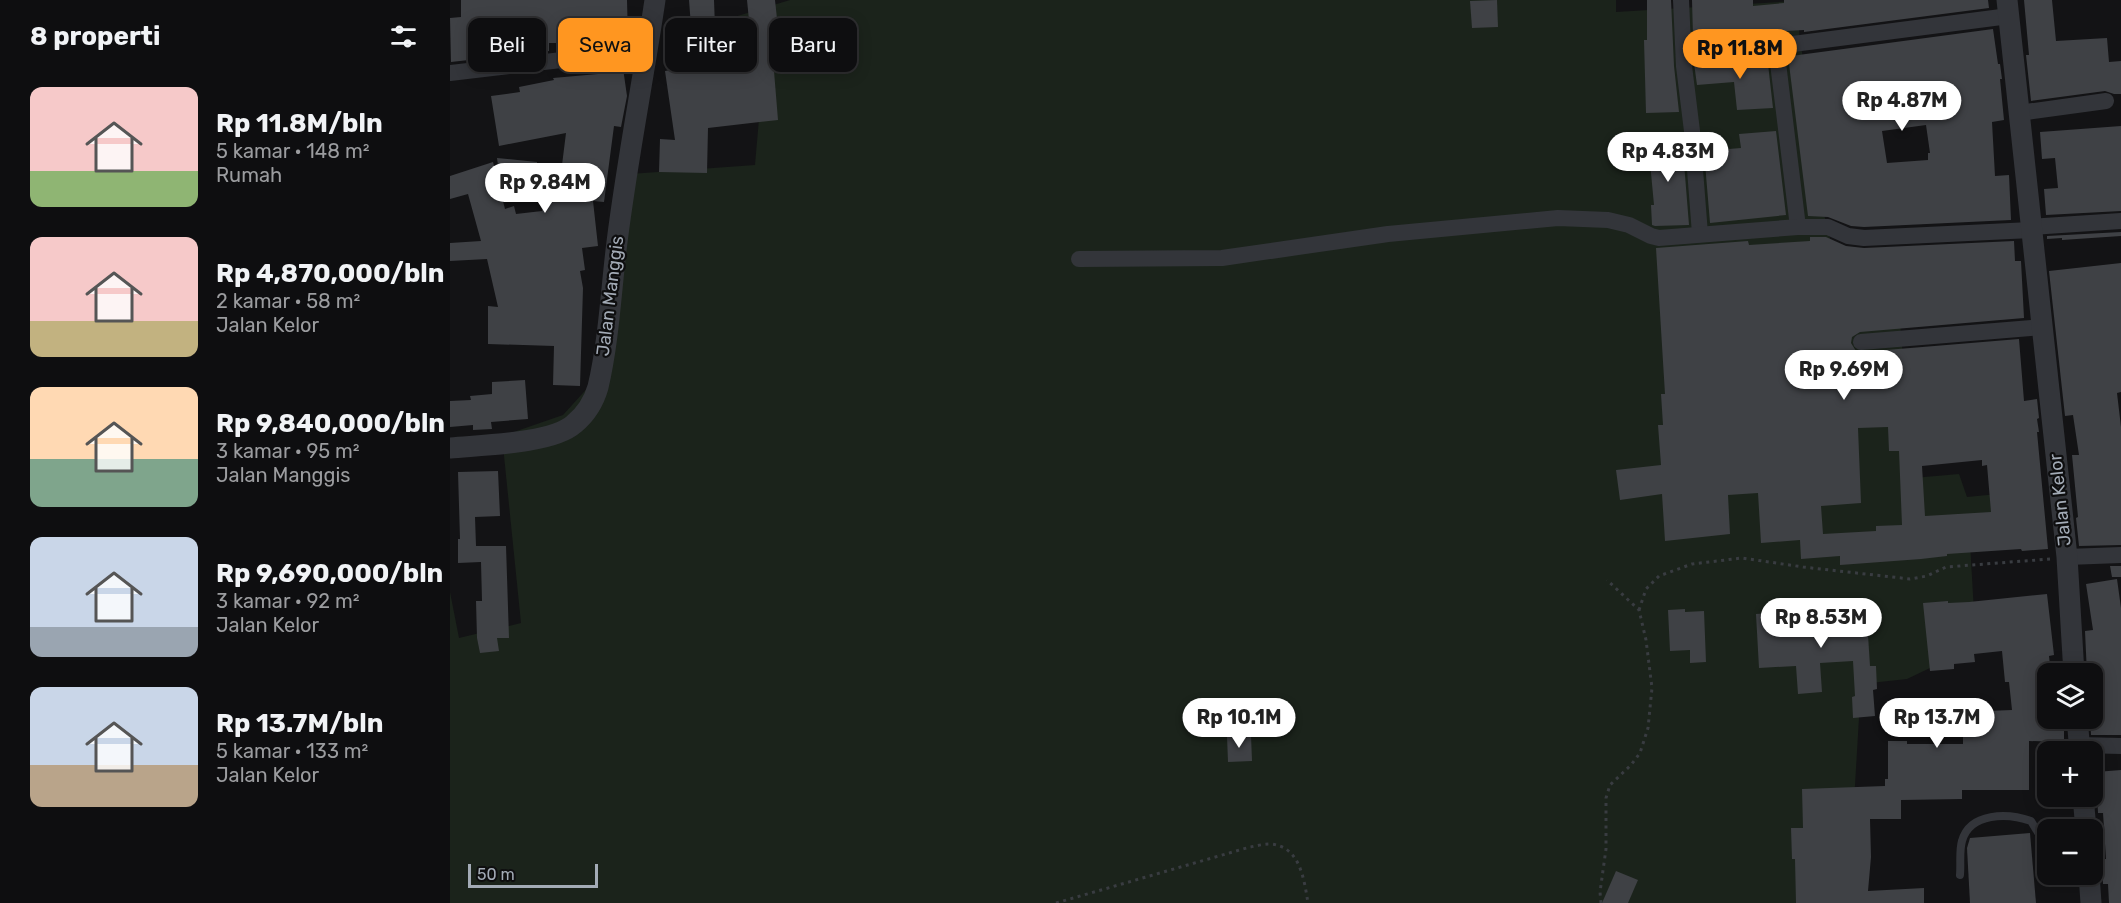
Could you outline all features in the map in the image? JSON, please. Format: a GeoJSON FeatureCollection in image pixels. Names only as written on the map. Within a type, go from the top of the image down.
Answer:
{"type":"FeatureCollection","features":[{"type":"Feature","properties":{"kind":"street","name":"Jalan Manggis"},"geometry":{"type":"LineString","coordinates":[[652,18],[655,0]]}},
{"type":"Feature","properties":{"kind":"street"},"geometry":{"type":"LineString","coordinates":[[1681,0],[1684,66],[1692,131],[1700,234]]}},
{"type":"Feature","properties":{"kind":"street"},"geometry":{"type":"LineString","coordinates":[[1798,227],[1778,63],[1782,48],[1793,44],[2008,8]]}},
{"type":"Feature","properties":{"kind":"street","name":"Jalan Kelor"},"geometry":{"type":"LineString","coordinates":[[2008,8],[2067,557],[2073,663]]}},
{"type":"Feature","properties":{"kind":"street"},"geometry":{"type":"LineString","coordinates":[[450,73],[558,60]]}},
{"type":"Feature","properties":{"kind":"street","name":"Jalan Manggis"},"geometry":{"type":"LineString","coordinates":[[450,447],[549,436],[572,426],[587,411],[597,389],[606,340],[617,241],[644,72]]}},
{"type":"Feature","properties":{"kind":"street"},"geometry":{"type":"LineString","coordinates":[[2019,113],[2106,101]]}},
{"type":"Feature","properties":{"kind":"street"},"geometry":{"type":"LineString","coordinates":[[1080,259],[1222,258],[1388,234],[1558,218],[1608,220],[1629,225],[1659,238],[1798,227],[1828,227],[1844,235],[1864,238],[2031,229],[2121,221]]}},
{"type":"Feature","properties":{"kind":"street"},"geometry":{"type":"LineString","coordinates":[[1861,342],[2042,327]]}},
{"type":"Feature","properties":{"kind":"street"},"geometry":{"type":"LineString","coordinates":[[2067,557],[2121,555]]}},
{"type":"Feature","properties":{"kind":"street"},"geometry":{"type":"LineString","coordinates":[[2103,747],[2121,746]]}},
{"type":"Feature","properties":{"kind":"street"},"geometry":{"type":"LineString","coordinates":[[2090,885],[2091,903]]}},
{"type":"Feature","properties":{"kind":"lane"},"geometry":{"type":"LineString","coordinates":[[1960,874],[1962,840],[1972,825],[1988,817],[2020,817],[2033,822],[2037,829]]}},
{"type":"Feature","properties":{"kind":"path"},"geometry":{"type":"LineString","coordinates":[[1600,903],[1606,849],[1606,798],[1610,785],[1640,753],[1650,714],[1652,688],[1646,640],[1639,610],[1646,589],[1659,576],[1692,564],[1742,558],[1910,579],[1927,576],[1946,567],[2067,557]]}},
{"type":"Feature","properties":{"kind":"path"},"geometry":{"type":"LineString","coordinates":[[1607,580],[1639,610]]}},
{"type":"Feature","properties":{"kind":"path"},"geometry":{"type":"LineString","coordinates":[[1056,903],[1250,847],[1269,844],[1286,848],[1299,863],[1308,903]]}},
{"type":"Feature","properties":{"kind":"shaded area"},"geometry":{"type":"Polygon","coordinates":[[[790,0],[1616,0],[1616,12],[1795,1],[1824,214],[1846,305],[1898,298],[1913,478],[1959,474],[1967,497],[2008,493],[2015,518],[1969,526],[1976,646],[1907,679],[1861,684],[1848,903],[450,903],[450,592],[459,638],[521,623],[502,436],[563,415],[612,361],[630,174],[755,165],[762,84],[740,72],[757,72],[757,18],[731,18],[790,0]]]}},
{"type":"Feature","properties":{"kind":"building"},"geometry":{"type":"Polygon","coordinates":[[[461,0],[627,0],[627,18],[558,18],[558,43],[549,43],[549,51],[546,51],[546,18],[468,18],[468,60],[451,62],[450,18],[461,17],[461,0]]]}},
{"type":"Feature","properties":{"kind":"building"},"geometry":{"type":"Polygon","coordinates":[[[689,0],[714,0],[715,18],[690,18],[689,0]]]}},
{"type":"Feature","properties":{"kind":"building"},"geometry":{"type":"Polygon","coordinates":[[[747,0],[775,0],[777,18],[769,18],[769,72],[774,72],[778,120],[708,128],[707,173],[659,172],[660,139],[675,140],[665,72],[757,72],[757,18],[749,18],[747,0]]]}},
{"type":"Feature","properties":{"kind":"building"},"geometry":{"type":"Polygon","coordinates":[[[1497,0],[1498,27],[1472,28],[1470,1],[1497,0]]]}},
{"type":"Feature","properties":{"kind":"building"},"geometry":{"type":"Polygon","coordinates":[[[1647,0],[1671,0],[1679,112],[1646,113],[1644,40],[1647,40],[1647,0]]]}},
{"type":"Feature","properties":{"kind":"building"},"geometry":{"type":"Polygon","coordinates":[[[1692,0],[1753,0],[1753,6],[1784,3],[1784,0],[1988,0],[1989,8],[1804,32],[1804,30],[1693,36],[1692,0]]]}},
{"type":"Feature","properties":{"kind":"building"},"geometry":{"type":"Polygon","coordinates":[[[2024,0],[2052,0],[2056,41],[2107,38],[2109,62],[2121,61],[2121,94],[2105,91],[2031,101],[2026,55],[2029,55],[2024,0]]]}},
{"type":"Feature","properties":{"kind":"building"},"geometry":{"type":"Polygon","coordinates":[[[1993,29],[2002,79],[2000,79],[2004,120],[1992,122],[1995,176],[2009,175],[2011,220],[1864,227],[1851,226],[1828,217],[1808,216],[1789,64],[1791,56],[1993,29]],[[1926,125],[1882,131],[1887,163],[1928,160],[1928,153],[1930,153],[1926,125]]]}},
{"type":"Feature","properties":{"kind":"building"},"geometry":{"type":"Polygon","coordinates":[[[1769,57],[1773,108],[1737,110],[1734,82],[1697,85],[1694,63],[1769,57]]]}},
{"type":"Feature","properties":{"kind":"building"},"geometry":{"type":"Polygon","coordinates":[[[597,72],[624,72],[627,96],[621,127],[614,126],[604,202],[593,201],[598,246],[582,248],[585,270],[580,271],[583,288],[580,386],[553,385],[554,346],[488,344],[488,306],[498,307],[487,259],[450,261],[450,243],[481,241],[468,194],[450,199],[450,176],[493,162],[505,209],[514,206],[516,214],[542,211],[548,164],[562,165],[566,133],[499,146],[491,96],[520,92],[519,87],[554,80],[553,78],[598,74],[597,72]]]}},
{"type":"Feature","properties":{"kind":"building"},"geometry":{"type":"Polygon","coordinates":[[[2121,126],[2121,211],[2046,215],[2044,189],[2058,188],[2055,158],[2042,159],[2040,132],[2121,126]]]}},
{"type":"Feature","properties":{"kind":"building"},"geometry":{"type":"Polygon","coordinates":[[[1776,131],[1786,215],[1710,223],[1704,151],[1741,148],[1739,134],[1776,131]]]}},
{"type":"Feature","properties":{"kind":"building"},"geometry":{"type":"Polygon","coordinates":[[[1682,138],[1689,225],[1655,226],[1652,225],[1651,205],[1654,205],[1648,141],[1682,138]]]}},
{"type":"Feature","properties":{"kind":"building"},"geometry":{"type":"Polygon","coordinates":[[[497,158],[537,162],[537,168],[499,173],[497,158]]]}},
{"type":"Feature","properties":{"kind":"building"},"geometry":{"type":"Polygon","coordinates":[[[2121,232],[2121,236],[2047,239],[2047,236],[2121,232]]]}},
{"type":"Feature","properties":{"kind":"building"},"geometry":{"type":"Polygon","coordinates":[[[1810,237],[1826,237],[1846,246],[1864,248],[2014,241],[2015,261],[2021,261],[2024,318],[1860,332],[1852,337],[1851,343],[1856,351],[1862,352],[2019,339],[2024,401],[2037,399],[2039,432],[2037,432],[2048,549],[1947,554],[1947,556],[1921,559],[1840,565],[1840,556],[1801,559],[1800,540],[1761,543],[1758,493],[1728,495],[1730,534],[1665,541],[1662,494],[1620,500],[1616,470],[1661,465],[1658,425],[1663,425],[1661,394],[1665,394],[1656,248],[1748,241],[1749,245],[1810,241],[1810,237]],[[1888,427],[1858,428],[1861,503],[1821,506],[1823,534],[1876,531],[1876,526],[1902,525],[1899,451],[1889,451],[1888,427]],[[1982,460],[1922,466],[1925,516],[1991,512],[1987,465],[1982,466],[1982,460]]]}},
{"type":"Feature","properties":{"kind":"building"},"geometry":{"type":"Polygon","coordinates":[[[2121,263],[2121,392],[2117,393],[2121,427],[2121,545],[2079,546],[2072,455],[2079,455],[2073,415],[2065,416],[2049,271],[2121,263]]]}},
{"type":"Feature","properties":{"kind":"building"},"geometry":{"type":"Polygon","coordinates":[[[525,380],[528,419],[491,422],[492,429],[473,430],[473,425],[450,427],[450,401],[471,400],[470,396],[492,394],[492,382],[525,380]]]}},
{"type":"Feature","properties":{"kind":"building"},"geometry":{"type":"Polygon","coordinates":[[[498,471],[500,516],[475,517],[476,546],[506,546],[509,638],[497,638],[499,651],[480,653],[477,638],[476,601],[482,601],[481,562],[458,563],[458,539],[460,539],[458,472],[498,471]]]}},
{"type":"Feature","properties":{"kind":"building"},"geometry":{"type":"Polygon","coordinates":[[[2110,566],[2121,566],[2121,577],[2112,577],[2110,566]]]}},
{"type":"Feature","properties":{"kind":"building"},"geometry":{"type":"Polygon","coordinates":[[[2117,579],[2121,608],[2121,735],[2091,735],[2091,729],[2103,729],[2103,663],[2086,663],[2085,631],[2093,630],[2086,584],[2117,579]]]}},
{"type":"Feature","properties":{"kind":"building"},"geometry":{"type":"Polygon","coordinates":[[[2047,594],[2054,655],[2049,656],[2050,663],[2037,663],[2037,729],[2064,729],[2064,741],[2029,741],[2029,790],[1962,790],[1962,799],[1901,800],[1901,819],[1870,819],[1871,857],[1868,891],[1924,888],[1924,903],[1796,903],[1795,859],[1792,859],[1791,828],[1803,828],[1802,789],[1885,786],[1885,779],[1888,779],[1888,741],[1907,741],[1907,744],[1963,744],[1963,712],[2012,710],[2009,682],[2005,682],[2002,651],[1974,654],[1975,662],[1954,664],[1954,669],[1930,671],[1923,603],[1969,602],[2047,594]]]}},
{"type":"Feature","properties":{"kind":"building"},"geometry":{"type":"Polygon","coordinates":[[[1866,604],[1870,666],[1876,666],[1877,689],[1873,690],[1875,716],[1853,718],[1852,697],[1855,696],[1853,661],[1820,663],[1822,692],[1798,694],[1796,666],[1759,668],[1756,614],[1836,612],[1836,606],[1866,604]]]}},
{"type":"Feature","properties":{"kind":"building"},"geometry":{"type":"Polygon","coordinates":[[[1685,609],[1685,612],[1704,611],[1706,662],[1690,663],[1690,650],[1670,651],[1668,610],[1685,609]]]}},
{"type":"Feature","properties":{"kind":"building"},"geometry":{"type":"Polygon","coordinates":[[[1251,735],[1252,761],[1228,762],[1227,736],[1251,735]]]}},
{"type":"Feature","properties":{"kind":"building"},"geometry":{"type":"Polygon","coordinates":[[[2121,770],[2121,903],[2109,903],[2108,884],[2103,884],[2103,859],[2106,859],[2103,813],[2098,813],[2098,807],[2103,807],[2103,771],[2121,770]]]}},
{"type":"Feature","properties":{"kind":"building"},"geometry":{"type":"Polygon","coordinates":[[[2030,833],[2036,903],[1970,903],[1967,848],[1970,838],[2030,833]]]}},
{"type":"Feature","properties":{"kind":"building"},"geometry":{"type":"Polygon","coordinates":[[[1616,871],[1638,880],[1628,903],[1602,903],[1616,871]]]}}]}
